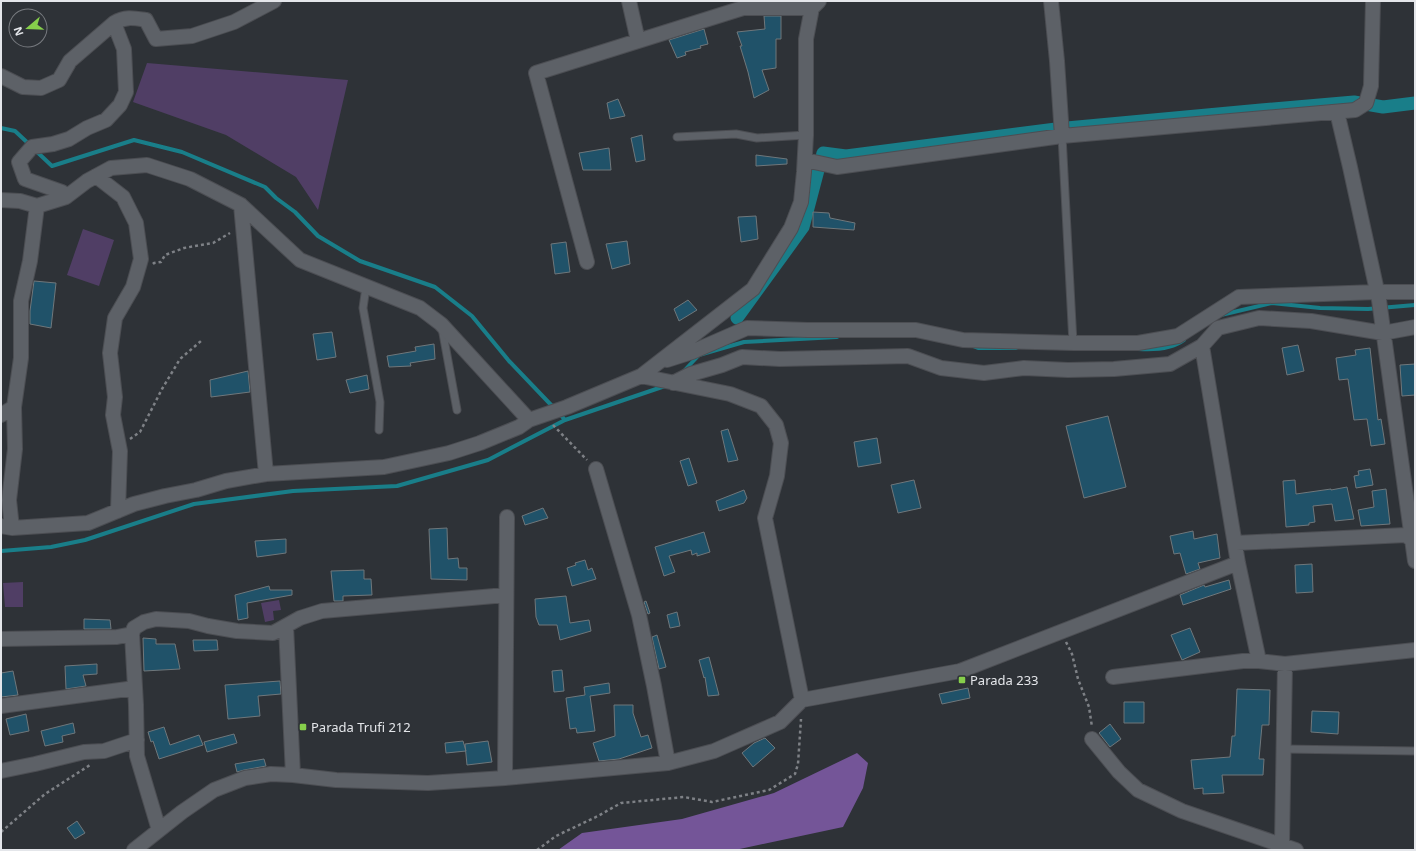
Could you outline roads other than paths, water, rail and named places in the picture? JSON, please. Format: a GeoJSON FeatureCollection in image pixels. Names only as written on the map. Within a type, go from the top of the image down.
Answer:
{"type":"FeatureCollection","features":[{"type":"Feature","properties":{"kind":"street"},"geometry":{"type":"LineString","coordinates":[[1,76],[23,87],[41,88],[59,80],[70,61],[114,23],[130,17],[146,20],[156,39],[192,36],[234,22],[274,1]]}},
{"type":"Feature","properties":{"kind":"street"},"geometry":{"type":"LineString","coordinates":[[629,1],[638,41]]}},
{"type":"Feature","properties":{"kind":"street"},"geometry":{"type":"LineString","coordinates":[[1051,1],[1062,136]]}},
{"type":"Feature","properties":{"kind":"street"},"geometry":{"type":"LineString","coordinates":[[805,160],[837,167],[1062,136],[1355,110],[1366,104],[1370,86],[1373,1]]}},
{"type":"Feature","properties":{"kind":"street"},"geometry":{"type":"LineString","coordinates":[[36,206],[30,261],[21,301],[22,330],[14,407],[15,449],[7,527],[88,523],[134,504],[196,490],[226,481],[266,474],[384,467],[449,453],[474,445],[519,427],[529,420],[567,407],[641,376],[753,288],[791,228],[801,202],[806,135],[806,39],[816,4],[743,8],[536,73],[587,262]]}},
{"type":"Feature","properties":{"kind":"street"},"geometry":{"type":"LineString","coordinates":[[66,197],[62,192],[25,179],[19,162],[32,147],[53,144],[68,139],[87,128],[106,120],[120,105],[126,92],[124,49],[114,23]]}},
{"type":"Feature","properties":{"kind":"street"},"geometry":{"type":"LineString","coordinates":[[1337,112],[1382,317],[1383,333],[1414,540],[1415,561]]}},
{"type":"Feature","properties":{"kind":"street"},"geometry":{"type":"LineString","coordinates":[[1,200],[20,201],[36,206],[66,197],[96,176],[111,168],[147,165],[190,179],[242,209],[300,260],[420,308],[442,324],[529,420]]}},
{"type":"Feature","properties":{"kind":"street"},"geometry":{"type":"LineString","coordinates":[[96,176],[123,197],[136,223],[141,259],[133,287],[115,318],[110,353],[114,397],[113,415],[119,448],[118,511]]}},
{"type":"Feature","properties":{"kind":"street"},"geometry":{"type":"LineString","coordinates":[[242,209],[266,474]]}},
{"type":"Feature","properties":{"kind":"street"},"geometry":{"type":"LineString","coordinates":[[656,364],[692,352],[747,328],[808,330],[916,330],[963,340],[1138,343],[1178,336],[1239,297],[1378,296],[1415,292]]}},
{"type":"Feature","properties":{"kind":"street"},"geometry":{"type":"LineString","coordinates":[[673,383],[690,374],[722,365],[742,357],[780,359],[908,356],[941,368],[984,373],[1024,368],[1068,370],[1114,369],[1170,364],[1202,346],[1218,328],[1259,318],[1311,321],[1383,333],[1415,327]]}},
{"type":"Feature","properties":{"kind":"street"},"geometry":{"type":"LineString","coordinates":[[1202,346],[1238,563],[1259,661]]}},
{"type":"Feature","properties":{"kind":"street"},"geometry":{"type":"LineString","coordinates":[[641,376],[730,394],[761,406],[776,425],[781,443],[777,476],[765,518],[802,700]]}},
{"type":"Feature","properties":{"kind":"street"},"geometry":{"type":"LineString","coordinates":[[1,415],[14,407]]}},
{"type":"Feature","properties":{"kind":"street"},"geometry":{"type":"LineString","coordinates":[[596,469],[639,615],[668,763]]}},
{"type":"Feature","properties":{"kind":"street"},"geometry":{"type":"LineString","coordinates":[[505,778],[507,517]]}},
{"type":"Feature","properties":{"kind":"street"},"geometry":{"type":"LineString","coordinates":[[1236,544],[1406,535],[1414,540]]}},
{"type":"Feature","properties":{"kind":"street"},"geometry":{"type":"LineString","coordinates":[[134,850],[214,790],[245,778],[271,774],[336,780],[428,783],[505,778],[668,763],[714,751],[780,722],[802,700],[960,671],[1238,563]]}},
{"type":"Feature","properties":{"kind":"street"},"geometry":{"type":"LineString","coordinates":[[159,830],[137,756],[132,634],[134,628],[144,622],[156,619],[189,621],[208,626],[273,633],[300,618],[322,611],[506,595]]}},
{"type":"Feature","properties":{"kind":"street"},"geometry":{"type":"LineString","coordinates":[[286,626],[293,775]]}},
{"type":"Feature","properties":{"kind":"street"},"geometry":{"type":"LineString","coordinates":[[1,639],[117,637],[132,634]]}},
{"type":"Feature","properties":{"kind":"street"},"geometry":{"type":"LineString","coordinates":[[1113,677],[1243,662],[1259,661],[1285,664],[1415,650]]}},
{"type":"Feature","properties":{"kind":"street"},"geometry":{"type":"LineString","coordinates":[[1282,844],[1285,664]]}},
{"type":"Feature","properties":{"kind":"street"},"geometry":{"type":"LineString","coordinates":[[1,706],[135,688]]}},
{"type":"Feature","properties":{"kind":"street"},"geometry":{"type":"LineString","coordinates":[[1092,739],[1119,772],[1138,790],[1182,811],[1296,850]]}},
{"type":"Feature","properties":{"kind":"street"},"geometry":{"type":"LineString","coordinates":[[1,771],[84,752],[104,751],[137,740]]}},
{"type":"Feature","properties":{"kind":"lane"},"geometry":{"type":"LineString","coordinates":[[678,137],[736,134],[757,138],[806,135]]}},
{"type":"Feature","properties":{"kind":"lane"},"geometry":{"type":"LineString","coordinates":[[1062,136],[1073,343]]}},
{"type":"Feature","properties":{"kind":"lane"},"geometry":{"type":"LineString","coordinates":[[366,286],[363,308],[380,402],[379,430]]}},
{"type":"Feature","properties":{"kind":"lane"},"geometry":{"type":"LineString","coordinates":[[442,324],[457,410]]}},
{"type":"Feature","properties":{"kind":"lane"},"geometry":{"type":"LineString","coordinates":[[1283,749],[1415,751]]}},
{"type":"Feature","properties":{"kind":"waterway"},"geometry":{"type":"LineString","coordinates":[[822,157],[823,153],[846,156],[1056,129],[1261,110],[1354,102],[1383,107],[1415,103]]}},
{"type":"Feature","properties":{"kind":"waterway"},"geometry":{"type":"LineString","coordinates":[[1,128],[15,131],[30,145]]}},
{"type":"Feature","properties":{"kind":"waterway"},"geometry":{"type":"LineString","coordinates":[[35,150],[52,166],[134,140],[182,152],[265,187],[276,198],[295,212],[318,236],[360,261],[435,287],[472,316],[509,361],[554,408]]}},
{"type":"Feature","properties":{"kind":"waterway"},"geometry":{"type":"LineString","coordinates":[[737,318],[803,227],[818,170]]}},
{"type":"Feature","properties":{"kind":"waterway"},"geometry":{"type":"LineString","coordinates":[[1221,315],[1272,303],[1320,308],[1368,309],[1415,305]]}},
{"type":"Feature","properties":{"kind":"waterway"},"geometry":{"type":"LineString","coordinates":[[683,372],[699,355],[744,342],[837,337]]}},
{"type":"Feature","properties":{"kind":"waterway"},"geometry":{"type":"LineString","coordinates":[[1138,349],[1168,347],[1184,340]]}},
{"type":"Feature","properties":{"kind":"waterway"},"geometry":{"type":"LineString","coordinates":[[973,346],[978,348],[1016,348]]}},
{"type":"Feature","properties":{"kind":"waterway"},"geometry":{"type":"LineString","coordinates":[[559,413],[565,420],[665,386]]}},
{"type":"Feature","properties":{"kind":"waterway"},"geometry":{"type":"LineString","coordinates":[[1,551],[51,547],[85,540],[194,504],[293,491],[397,486],[488,460],[565,420]]}},
{"type":"Feature","properties":{"kind":"place","name":"Parada 233"},"geometry":{"type":"Point","coordinates":[962,680]}},
{"type":"Feature","properties":{"kind":"place","name":"Parada Trufi 212"},"geometry":{"type":"Point","coordinates":[303,727]}}]}
